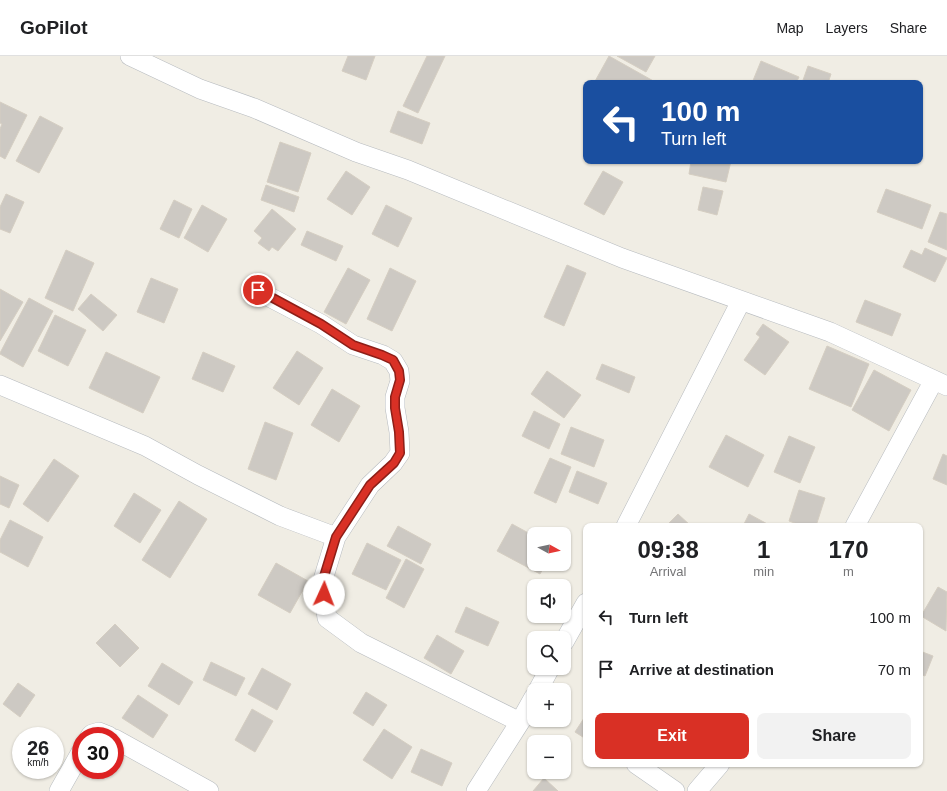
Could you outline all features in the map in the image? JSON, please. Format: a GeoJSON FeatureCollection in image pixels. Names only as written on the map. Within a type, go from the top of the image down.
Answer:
{"type":"FeatureCollection","features":[{"type":"Feature","properties":{"kind":"street"},"geometry":{"type":"LineString","coordinates":[[130,56],[200,89],[254,108],[356,152],[408,170],[622,258],[830,332],[940,383],[857,523]]}},
{"type":"Feature","properties":{"kind":"street"},"geometry":{"type":"LineString","coordinates":[[258,290],[321,324],[353,345],[393,360],[399,371],[400,380],[395,397],[395,408],[400,438],[400,453],[394,463],[370,485],[336,537],[322,583],[327,618],[361,643],[520,722]]}},
{"type":"Feature","properties":{"kind":"street"},"geometry":{"type":"LineString","coordinates":[[628,523],[741,301]]}},
{"type":"Feature","properties":{"kind":"street"},"geometry":{"type":"LineString","coordinates":[[0,384],[145,446],[198,475],[280,516],[336,537]]}},
{"type":"Feature","properties":{"kind":"street"},"geometry":{"type":"LineString","coordinates":[[570,631],[583,608]]}},
{"type":"Feature","properties":{"kind":"street"},"geometry":{"type":"LineString","coordinates":[[476,791],[527,710]]}},
{"type":"Feature","properties":{"kind":"street"},"geometry":{"type":"LineString","coordinates":[[124,744],[209,791]]}},
{"type":"Feature","properties":{"kind":"street"},"geometry":{"type":"LineString","coordinates":[[640,767],[675,791]]}},
{"type":"Feature","properties":{"kind":"street"},"geometry":{"type":"LineString","coordinates":[[697,791],[717,767]]}},
{"type":"Feature","properties":{"kind":"street"},"geometry":{"type":"LineString","coordinates":[[59,791],[72,768]]}},
{"type":"Feature","properties":{"kind":"building"},"geometry":{"type":"Polygon","coordinates":[[[348,56],[375,56],[366,80],[342,71],[348,56]]]}},
{"type":"Feature","properties":{"kind":"building"},"geometry":{"type":"Polygon","coordinates":[[[427,56],[445,56],[418,113],[403,106],[427,56]]]}},
{"type":"Feature","properties":{"kind":"building"},"geometry":{"type":"Polygon","coordinates":[[[609,56],[652,80],[596,80],[609,56]]]}},
{"type":"Feature","properties":{"kind":"building"},"geometry":{"type":"Polygon","coordinates":[[[617,56],[655,56],[646,72],[617,56]]]}},
{"type":"Feature","properties":{"kind":"building"},"geometry":{"type":"Polygon","coordinates":[[[761,61],[799,77],[798,80],[753,80],[761,61]]]}},
{"type":"Feature","properties":{"kind":"building"},"geometry":{"type":"Polygon","coordinates":[[[808,66],[831,74],[829,80],[803,80],[808,66]]]}},
{"type":"Feature","properties":{"kind":"building"},"geometry":{"type":"Polygon","coordinates":[[[0,102],[27,115],[5,159],[0,156],[0,129],[2,124],[0,123],[0,102]]]}},
{"type":"Feature","properties":{"kind":"building"},"geometry":{"type":"Polygon","coordinates":[[[398,111],[430,123],[422,144],[390,132],[398,111]]]}},
{"type":"Feature","properties":{"kind":"building"},"geometry":{"type":"Polygon","coordinates":[[[40,116],[63,128],[39,173],[16,161],[40,116]]]}},
{"type":"Feature","properties":{"kind":"building"},"geometry":{"type":"Polygon","coordinates":[[[280,142],[311,153],[298,192],[267,182],[280,142]]]}},
{"type":"Feature","properties":{"kind":"building"},"geometry":{"type":"Polygon","coordinates":[[[691,164],[730,164],[726,182],[689,174],[691,164]]]}},
{"type":"Feature","properties":{"kind":"building"},"geometry":{"type":"Polygon","coordinates":[[[346,171],[370,187],[352,215],[327,199],[346,171]]]}},
{"type":"Feature","properties":{"kind":"building"},"geometry":{"type":"Polygon","coordinates":[[[603,171],[623,182],[604,215],[584,204],[603,171]]]}},
{"type":"Feature","properties":{"kind":"building"},"geometry":{"type":"Polygon","coordinates":[[[266,185],[299,197],[294,212],[261,200],[266,185]]]}},
{"type":"Feature","properties":{"kind":"building"},"geometry":{"type":"Polygon","coordinates":[[[703,187],[723,191],[717,215],[698,210],[703,187]]]}},
{"type":"Feature","properties":{"kind":"building"},"geometry":{"type":"Polygon","coordinates":[[[886,189],[931,205],[922,229],[877,212],[886,189]]]}},
{"type":"Feature","properties":{"kind":"building"},"geometry":{"type":"Polygon","coordinates":[[[6,194],[24,202],[10,233],[0,229],[0,207],[6,194]]]}},
{"type":"Feature","properties":{"kind":"building"},"geometry":{"type":"Polygon","coordinates":[[[174,200],[192,209],[179,238],[160,229],[174,200]]]}},
{"type":"Feature","properties":{"kind":"building"},"geometry":{"type":"Polygon","coordinates":[[[202,205],[227,219],[208,252],[184,238],[202,205]]]}},
{"type":"Feature","properties":{"kind":"building"},"geometry":{"type":"Polygon","coordinates":[[[386,205],[412,218],[398,247],[372,234],[386,205]]]}},
{"type":"Feature","properties":{"kind":"building"},"geometry":{"type":"Polygon","coordinates":[[[272,209],[296,229],[278,251],[272,247],[269,251],[258,243],[262,238],[254,231],[272,209]]]}},
{"type":"Feature","properties":{"kind":"building"},"geometry":{"type":"Polygon","coordinates":[[[940,212],[947,214],[947,250],[928,242],[940,212]]]}},
{"type":"Feature","properties":{"kind":"building"},"geometry":{"type":"Polygon","coordinates":[[[307,231],[343,246],[336,261],[301,245],[307,231]]]}},
{"type":"Feature","properties":{"kind":"building"},"geometry":{"type":"Polygon","coordinates":[[[925,248],[947,258],[935,282],[903,267],[911,250],[922,255],[925,248]]]}},
{"type":"Feature","properties":{"kind":"building"},"geometry":{"type":"Polygon","coordinates":[[[66,250],[94,263],[73,311],[45,298],[66,250]]]}},
{"type":"Feature","properties":{"kind":"building"},"geometry":{"type":"Polygon","coordinates":[[[567,265],[586,273],[564,326],[544,317],[567,265]]]}},
{"type":"Feature","properties":{"kind":"building"},"geometry":{"type":"Polygon","coordinates":[[[348,268],[370,280],[346,324],[324,312],[348,268]]]}},
{"type":"Feature","properties":{"kind":"building"},"geometry":{"type":"Polygon","coordinates":[[[390,268],[416,281],[392,331],[367,319],[390,268]]]}},
{"type":"Feature","properties":{"kind":"building"},"geometry":{"type":"Polygon","coordinates":[[[151,278],[178,289],[164,323],[137,312],[151,278]]]}},
{"type":"Feature","properties":{"kind":"building"},"geometry":{"type":"Polygon","coordinates":[[[0,289],[23,302],[0,341],[0,289]]]}},
{"type":"Feature","properties":{"kind":"building"},"geometry":{"type":"Polygon","coordinates":[[[91,294],[117,315],[103,331],[78,309],[91,294]]]}},
{"type":"Feature","properties":{"kind":"building"},"geometry":{"type":"Polygon","coordinates":[[[29,298],[53,311],[23,367],[0,353],[29,298]]]}},
{"type":"Feature","properties":{"kind":"building"},"geometry":{"type":"Polygon","coordinates":[[[865,300],[901,314],[892,336],[856,322],[865,300]]]}},
{"type":"Feature","properties":{"kind":"building"},"geometry":{"type":"Polygon","coordinates":[[[55,315],[86,330],[68,366],[38,351],[55,315]]]}},
{"type":"Feature","properties":{"kind":"building"},"geometry":{"type":"Polygon","coordinates":[[[763,324],[789,342],[765,375],[744,360],[760,337],[756,334],[763,324]]]}},
{"type":"Feature","properties":{"kind":"building"},"geometry":{"type":"Polygon","coordinates":[[[827,346],[869,364],[851,407],[809,389],[827,346]]]}},
{"type":"Feature","properties":{"kind":"building"},"geometry":{"type":"Polygon","coordinates":[[[297,351],[323,368],[299,405],[273,388],[297,351]]]}},
{"type":"Feature","properties":{"kind":"building"},"geometry":{"type":"Polygon","coordinates":[[[106,352],[160,377],[143,413],[89,388],[106,352]]]}},
{"type":"Feature","properties":{"kind":"building"},"geometry":{"type":"Polygon","coordinates":[[[203,352],[235,366],[223,392],[192,379],[203,352]]]}},
{"type":"Feature","properties":{"kind":"building"},"geometry":{"type":"Polygon","coordinates":[[[602,364],[635,377],[629,393],[596,379],[602,364]]]}},
{"type":"Feature","properties":{"kind":"building"},"geometry":{"type":"Polygon","coordinates":[[[874,370],[911,390],[889,431],[852,410],[874,370]]]}},
{"type":"Feature","properties":{"kind":"building"},"geometry":{"type":"Polygon","coordinates":[[[547,371],[581,395],[564,418],[531,394],[547,371]]]}},
{"type":"Feature","properties":{"kind":"building"},"geometry":{"type":"Polygon","coordinates":[[[332,389],[360,406],[339,442],[311,425],[332,389]]]}},
{"type":"Feature","properties":{"kind":"building"},"geometry":{"type":"Polygon","coordinates":[[[534,411],[560,424],[549,449],[522,436],[534,411]]]}},
{"type":"Feature","properties":{"kind":"building"},"geometry":{"type":"Polygon","coordinates":[[[265,422],[293,433],[276,480],[248,469],[265,422]]]}},
{"type":"Feature","properties":{"kind":"building"},"geometry":{"type":"Polygon","coordinates":[[[571,427],[604,440],[594,467],[561,454],[571,427]]]}},
{"type":"Feature","properties":{"kind":"building"},"geometry":{"type":"Polygon","coordinates":[[[726,435],[764,455],[748,487],[709,467],[726,435]]]}},
{"type":"Feature","properties":{"kind":"building"},"geometry":{"type":"Polygon","coordinates":[[[789,436],[815,447],[800,483],[774,472],[789,436]]]}},
{"type":"Feature","properties":{"kind":"building"},"geometry":{"type":"Polygon","coordinates":[[[943,454],[947,456],[947,485],[933,479],[943,454]]]}},
{"type":"Feature","properties":{"kind":"building"},"geometry":{"type":"Polygon","coordinates":[[[550,458],[571,467],[556,503],[534,493],[550,458]]]}},
{"type":"Feature","properties":{"kind":"building"},"geometry":{"type":"Polygon","coordinates":[[[54,459],[79,476],[48,522],[23,504],[54,459]]]}},
{"type":"Feature","properties":{"kind":"building"},"geometry":{"type":"Polygon","coordinates":[[[577,471],[607,483],[598,504],[569,492],[577,471]]]}},
{"type":"Feature","properties":{"kind":"building"},"geometry":{"type":"Polygon","coordinates":[[[0,476],[19,485],[9,508],[0,504],[0,476]]]}},
{"type":"Feature","properties":{"kind":"building"},"geometry":{"type":"Polygon","coordinates":[[[799,490],[825,498],[817,523],[795,523],[789,521],[799,490]]]}},
{"type":"Feature","properties":{"kind":"building"},"geometry":{"type":"Polygon","coordinates":[[[134,493],[161,510],[140,543],[114,526],[134,493]]]}},
{"type":"Feature","properties":{"kind":"building"},"geometry":{"type":"Polygon","coordinates":[[[179,501],[207,519],[170,578],[142,560],[179,501]]]}},
{"type":"Feature","properties":{"kind":"building"},"geometry":{"type":"Polygon","coordinates":[[[678,514],[688,523],[669,523],[678,514]]]}},
{"type":"Feature","properties":{"kind":"building"},"geometry":{"type":"Polygon","coordinates":[[[749,514],[766,523],[744,523],[749,514]]]}},
{"type":"Feature","properties":{"kind":"building"},"geometry":{"type":"Polygon","coordinates":[[[10,520],[43,537],[28,567],[0,552],[0,540],[10,520]]]}},
{"type":"Feature","properties":{"kind":"building"},"geometry":{"type":"Polygon","coordinates":[[[512,524],[527,532],[527,567],[497,551],[512,524]]]}},
{"type":"Feature","properties":{"kind":"building"},"geometry":{"type":"Polygon","coordinates":[[[398,526],[431,544],[421,564],[387,546],[398,526]]]}},
{"type":"Feature","properties":{"kind":"building"},"geometry":{"type":"Polygon","coordinates":[[[367,543],[401,560],[386,590],[352,574],[367,543]]]}},
{"type":"Feature","properties":{"kind":"building"},"geometry":{"type":"Polygon","coordinates":[[[406,559],[424,569],[404,608],[386,598],[406,559]]]}},
{"type":"Feature","properties":{"kind":"building"},"geometry":{"type":"Polygon","coordinates":[[[276,563],[308,581],[290,613],[258,595],[276,563]]]}},
{"type":"Feature","properties":{"kind":"building"},"geometry":{"type":"Polygon","coordinates":[[[534,571],[542,571],[540,574],[534,571]]]}},
{"type":"Feature","properties":{"kind":"building"},"geometry":{"type":"Polygon","coordinates":[[[938,587],[947,592],[946,631],[923,617],[923,613],[938,587]]]}},
{"type":"Feature","properties":{"kind":"building"},"geometry":{"type":"Polygon","coordinates":[[[466,607],[499,622],[488,646],[455,632],[466,607]]]}},
{"type":"Feature","properties":{"kind":"building"},"geometry":{"type":"Polygon","coordinates":[[[115,624],[139,648],[120,667],[96,643],[115,624]]]}},
{"type":"Feature","properties":{"kind":"building"},"geometry":{"type":"Polygon","coordinates":[[[437,635],[464,651],[451,674],[424,658],[437,635]]]}},
{"type":"Feature","properties":{"kind":"building"},"geometry":{"type":"Polygon","coordinates":[[[923,652],[933,656],[925,676],[923,675],[923,652]]]}},
{"type":"Feature","properties":{"kind":"building"},"geometry":{"type":"Polygon","coordinates":[[[211,662],[245,678],[236,696],[203,680],[211,662]]]}},
{"type":"Feature","properties":{"kind":"building"},"geometry":{"type":"Polygon","coordinates":[[[162,663],[193,682],[179,705],[148,686],[162,663]]]}},
{"type":"Feature","properties":{"kind":"building"},"geometry":{"type":"Polygon","coordinates":[[[262,668],[291,684],[277,710],[248,694],[262,668]]]}},
{"type":"Feature","properties":{"kind":"building"},"geometry":{"type":"Polygon","coordinates":[[[18,683],[35,695],[20,717],[3,704],[18,683]]]}},
{"type":"Feature","properties":{"kind":"building"},"geometry":{"type":"Polygon","coordinates":[[[366,692],[387,705],[373,726],[353,713],[366,692]]]}},
{"type":"Feature","properties":{"kind":"building"},"geometry":{"type":"Polygon","coordinates":[[[138,695],[168,715],[153,738],[122,718],[138,695]]]}},
{"type":"Feature","properties":{"kind":"building"},"geometry":{"type":"Polygon","coordinates":[[[252,709],[273,721],[255,752],[235,740],[252,709]]]}},
{"type":"Feature","properties":{"kind":"building"},"geometry":{"type":"Polygon","coordinates":[[[583,720],[583,737],[575,732],[583,720]]]}},
{"type":"Feature","properties":{"kind":"building"},"geometry":{"type":"Polygon","coordinates":[[[384,729],[412,747],[392,779],[363,760],[384,729]]]}},
{"type":"Feature","properties":{"kind":"building"},"geometry":{"type":"Polygon","coordinates":[[[421,749],[452,763],[442,786],[411,772],[421,749]]]}},
{"type":"Feature","properties":{"kind":"building"},"geometry":{"type":"Polygon","coordinates":[[[543,779],[545,779],[558,791],[533,791],[543,779]]]}},
{"type":"Feature","properties":{"kind":"route"},"geometry":{"type":"LineString","coordinates":[[258,290],[321,324],[353,345],[393,360],[399,371],[400,380],[395,397],[395,408],[401,444],[400,453],[394,463],[370,485],[336,537],[322,583],[324,594]]}}]}
